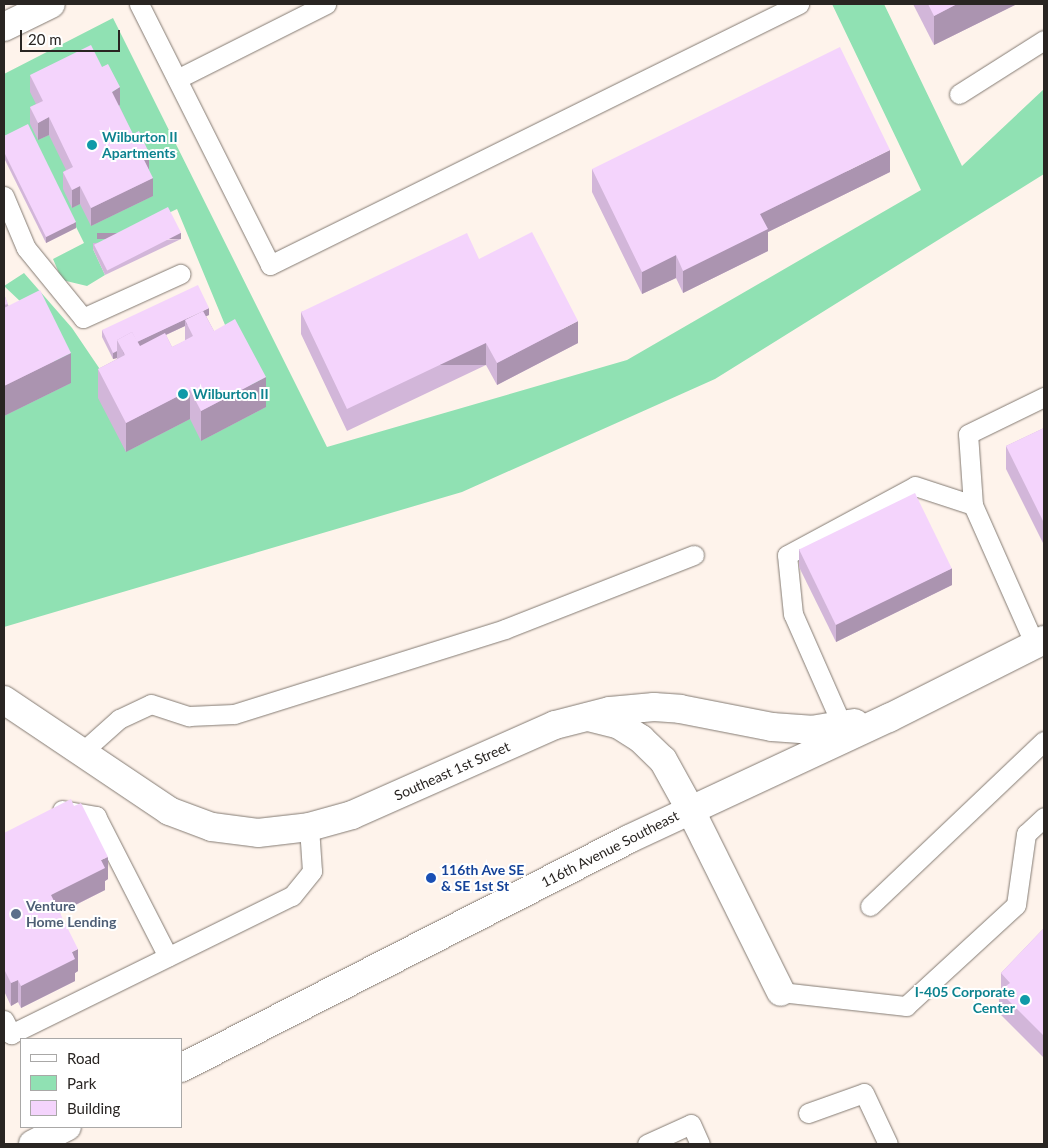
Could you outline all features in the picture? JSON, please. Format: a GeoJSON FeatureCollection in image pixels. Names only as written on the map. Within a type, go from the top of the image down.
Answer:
{"type":"FeatureCollection","features":[{"type":"Feature","properties":{"kind":"main road"},"geometry":{"type":"LineString","coordinates":[[4,27],[51,4]]}},
{"type":"Feature","properties":{"kind":"main road","name":"116th Avenue Southeast"},"geometry":{"type":"LineString","coordinates":[[182,1067],[690,809],[889,718],[1040,642]]}},
{"type":"Feature","properties":{"kind":"main road","name":"Southeast 1st Street"},"geometry":{"type":"LineString","coordinates":[[4,700],[169,811],[212,827],[258,833],[309,826],[379,804],[555,725],[584,715],[654,707],[772,727],[811,730],[889,718]]}},
{"type":"Feature","properties":{"kind":"main road"},"geometry":{"type":"LineString","coordinates":[[584,715],[620,725],[641,738],[663,760],[690,809],[781,992]]}},
{"type":"Feature","properties":{"kind":"main road"},"geometry":{"type":"LineString","coordinates":[[33,1144],[65,1128]]}},
{"type":"Feature","properties":{"kind":"lane"},"geometry":{"type":"LineString","coordinates":[[139,4],[270,266],[799,4]]}},
{"type":"Feature","properties":{"kind":"lane"},"geometry":{"type":"LineString","coordinates":[[177,79],[326,4]]}},
{"type":"Feature","properties":{"kind":"lane"},"geometry":{"type":"LineString","coordinates":[[959,94],[1044,40]]}},
{"type":"Feature","properties":{"kind":"lane"},"geometry":{"type":"LineString","coordinates":[[4,196],[26,248],[83,318],[180,274]]}},
{"type":"Feature","properties":{"kind":"lane"},"geometry":{"type":"LineString","coordinates":[[1040,642],[973,505],[968,434],[1044,397]]}},
{"type":"Feature","properties":{"kind":"lane"},"geometry":{"type":"LineString","coordinates":[[842,725],[794,614],[787,555],[915,486],[973,505]]}},
{"type":"Feature","properties":{"kind":"lane"},"geometry":{"type":"LineString","coordinates":[[81,753],[119,718],[151,704],[189,716],[234,714],[505,630],[694,555]]}},
{"type":"Feature","properties":{"kind":"lane"},"geometry":{"type":"LineString","coordinates":[[870,906],[1044,741]]}},
{"type":"Feature","properties":{"kind":"lane"},"geometry":{"type":"LineString","coordinates":[[48,818],[65,809],[96,816],[168,957]]}},
{"type":"Feature","properties":{"kind":"lane"},"geometry":{"type":"LineString","coordinates":[[781,992],[906,1006],[1016,905],[1026,834],[1044,818]]}},
{"type":"Feature","properties":{"kind":"lane"},"geometry":{"type":"LineString","coordinates":[[4,1020],[11,1034],[292,896],[312,872],[309,826]]}},
{"type":"Feature","properties":{"kind":"lane"},"geometry":{"type":"LineString","coordinates":[[808,1113],[864,1093],[888,1144]]}},
{"type":"Feature","properties":{"kind":"lane"},"geometry":{"type":"LineString","coordinates":[[647,1144],[691,1124],[700,1144]]}},
{"type":"Feature","properties":{"kind":"green space"},"geometry":{"type":"Polygon","coordinates":[[[832,4],[884,4],[962,166],[1044,89],[1044,174],[715,379],[462,492],[4,627],[4,415],[40,320],[4,286],[24,273],[72,328],[114,390],[235,349],[177,209],[93,249],[105,275],[87,286],[62,280],[53,259],[84,243],[28,130],[7,140],[4,132],[4,74],[113,18],[327,447],[627,360],[921,190],[832,4]]]}},
{"type":"Feature","properties":{"kind":"building"},"geometry":{"type":"Polygon","coordinates":[[[928,4],[957,4],[934,16],[928,4]]]}},
{"type":"Feature","properties":{"kind":"building","name":"Wilburton II Apartments"},"geometry":{"type":"Polygon","coordinates":[[[91,45],[102,67],[108,64],[120,87],[112,92],[133,134],[139,131],[149,153],[142,156],[153,178],[91,208],[80,186],[72,190],[63,172],[73,167],[49,117],[38,123],[30,107],[43,101],[30,75],[91,45]]]}},
{"type":"Feature","properties":{"kind":"building"},"geometry":{"type":"Polygon","coordinates":[[[840,47],[890,150],[760,214],[768,229],[683,271],[676,255],[642,272],[592,169],[840,47]]]}},
{"type":"Feature","properties":{"kind":"building"},"geometry":{"type":"Polygon","coordinates":[[[28,124],[76,222],[46,237],[4,152],[4,136],[28,124]]]}},
{"type":"Feature","properties":{"kind":"building"},"geometry":{"type":"Polygon","coordinates":[[[168,207],[181,233],[107,271],[94,245],[168,207]]]}},
{"type":"Feature","properties":{"kind":"building"},"geometry":{"type":"Polygon","coordinates":[[[532,232],[578,321],[497,363],[486,343],[347,409],[301,312],[467,233],[479,259],[532,232]]]}},
{"type":"Feature","properties":{"kind":"building"},"geometry":{"type":"Polygon","coordinates":[[[198,285],[209,308],[137,342],[132,332],[117,340],[117,351],[113,353],[102,330],[198,285]]]}},
{"type":"Feature","properties":{"kind":"building"},"geometry":{"type":"Polygon","coordinates":[[[40,290],[71,353],[4,386],[4,308],[40,290]]]}},
{"type":"Feature","properties":{"kind":"building"},"geometry":{"type":"Polygon","coordinates":[[[4,294],[8,304],[4,305],[4,294]]]}},
{"type":"Feature","properties":{"kind":"building"},"geometry":{"type":"Polygon","coordinates":[[[203,311],[214,331],[235,319],[266,377],[201,411],[190,390],[126,423],[98,369],[125,355],[117,340],[132,332],[140,346],[165,333],[172,347],[193,336],[185,320],[203,311]]]}},
{"type":"Feature","properties":{"kind":"building"},"geometry":{"type":"Polygon","coordinates":[[[1044,428],[1044,523],[1006,446],[1044,428]]]}},
{"type":"Feature","properties":{"kind":"building"},"geometry":{"type":"Polygon","coordinates":[[[915,493],[952,568],[836,625],[799,550],[915,493]]]}},
{"type":"Feature","properties":{"kind":"building"},"geometry":{"type":"Polygon","coordinates":[[[71,799],[74,806],[81,803],[108,857],[101,860],[105,868],[51,895],[78,949],[72,952],[75,959],[21,986],[18,980],[11,983],[4,969],[4,833],[71,799]]]}},
{"type":"Feature","properties":{"kind":"building","name":"I-405 Corporate Center"},"geometry":{"type":"Polygon","coordinates":[[[1044,928],[1044,1036],[999,991],[1010,983],[1001,973],[1044,928]]]}},
{"type":"Feature","properties":{"kind":"place","name":"Wilburton II Apartments"},"geometry":{"type":"Point","coordinates":[92,145]}},
{"type":"Feature","properties":{"kind":"place","name":"Wilburton II"},"geometry":{"type":"Point","coordinates":[183,394]}},
{"type":"Feature","properties":{"kind":"place","name":"116th Ave SE & SE 1st St"},"geometry":{"type":"Point","coordinates":[431,878]}},
{"type":"Feature","properties":{"kind":"place","name":"Venture Home Lending"},"geometry":{"type":"Point","coordinates":[16,914]}},
{"type":"Feature","properties":{"kind":"place","name":"I-405 Corporate Center"},"geometry":{"type":"Point","coordinates":[1025,1000]}}]}
